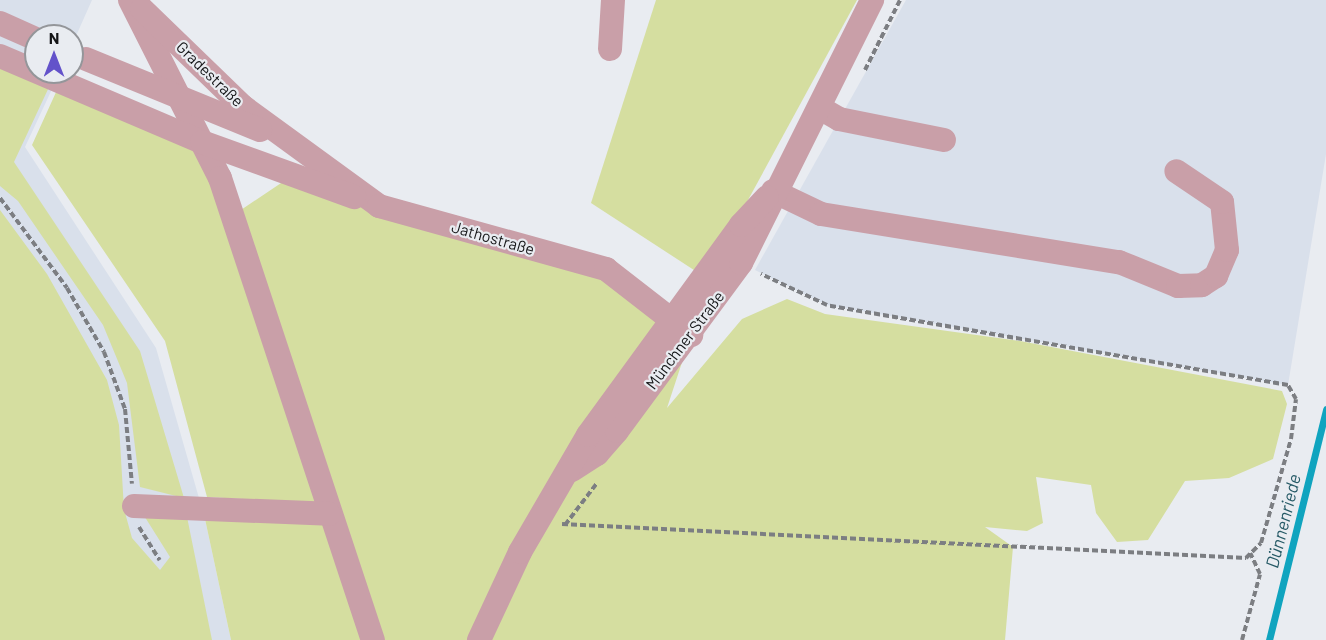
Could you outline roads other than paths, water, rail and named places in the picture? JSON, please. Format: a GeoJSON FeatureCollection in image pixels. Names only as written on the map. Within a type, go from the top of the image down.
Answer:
{"type":"FeatureCollection","features":[{"type":"Feature","properties":{"kind":"street"},"geometry":{"type":"LineString","coordinates":[[131,0],[220,178],[329,514],[373,640]]}},
{"type":"Feature","properties":{"kind":"street","name":"Gradestraße"},"geometry":{"type":"LineString","coordinates":[[131,0],[242,106],[292,143]]}},
{"type":"Feature","properties":{"kind":"street"},"geometry":{"type":"LineString","coordinates":[[610,49],[613,0]]}},
{"type":"Feature","properties":{"kind":"street","name":"Münchner Straße"},"geometry":{"type":"LineString","coordinates":[[683,328],[741,263],[773,191],[820,108],[872,0]]}},
{"type":"Feature","properties":{"kind":"street"},"geometry":{"type":"LineString","coordinates":[[0,23],[24,34]]}},
{"type":"Feature","properties":{"kind":"street"},"geometry":{"type":"LineString","coordinates":[[0,56],[202,142],[379,206]]}},
{"type":"Feature","properties":{"kind":"street"},"geometry":{"type":"LineString","coordinates":[[86,59],[292,143]]}},
{"type":"Feature","properties":{"kind":"street"},"geometry":{"type":"LineString","coordinates":[[820,108],[839,119],[944,140]]}},
{"type":"Feature","properties":{"kind":"street","name":"Jathostraße"},"geometry":{"type":"LineString","coordinates":[[292,143],[379,206],[606,269],[683,328]]}},
{"type":"Feature","properties":{"kind":"street"},"geometry":{"type":"LineString","coordinates":[[773,191],[821,214],[1119,262],[1178,286],[1202,285],[1216,276],[1227,250],[1222,202],[1176,171]]}},
{"type":"Feature","properties":{"kind":"street","name":"Münchner Straße"},"geometry":{"type":"LineString","coordinates":[[479,640],[544,512],[572,470],[597,454],[683,328],[741,225],[773,191]]}},
{"type":"Feature","properties":{"kind":"street"},"geometry":{"type":"LineString","coordinates":[[134,506],[329,514]]}},
{"type":"Feature","properties":{"kind":"waterway","name":"Dünnenriede"},"geometry":{"type":"LineString","coordinates":[[1269,640],[1326,409]]}}]}
